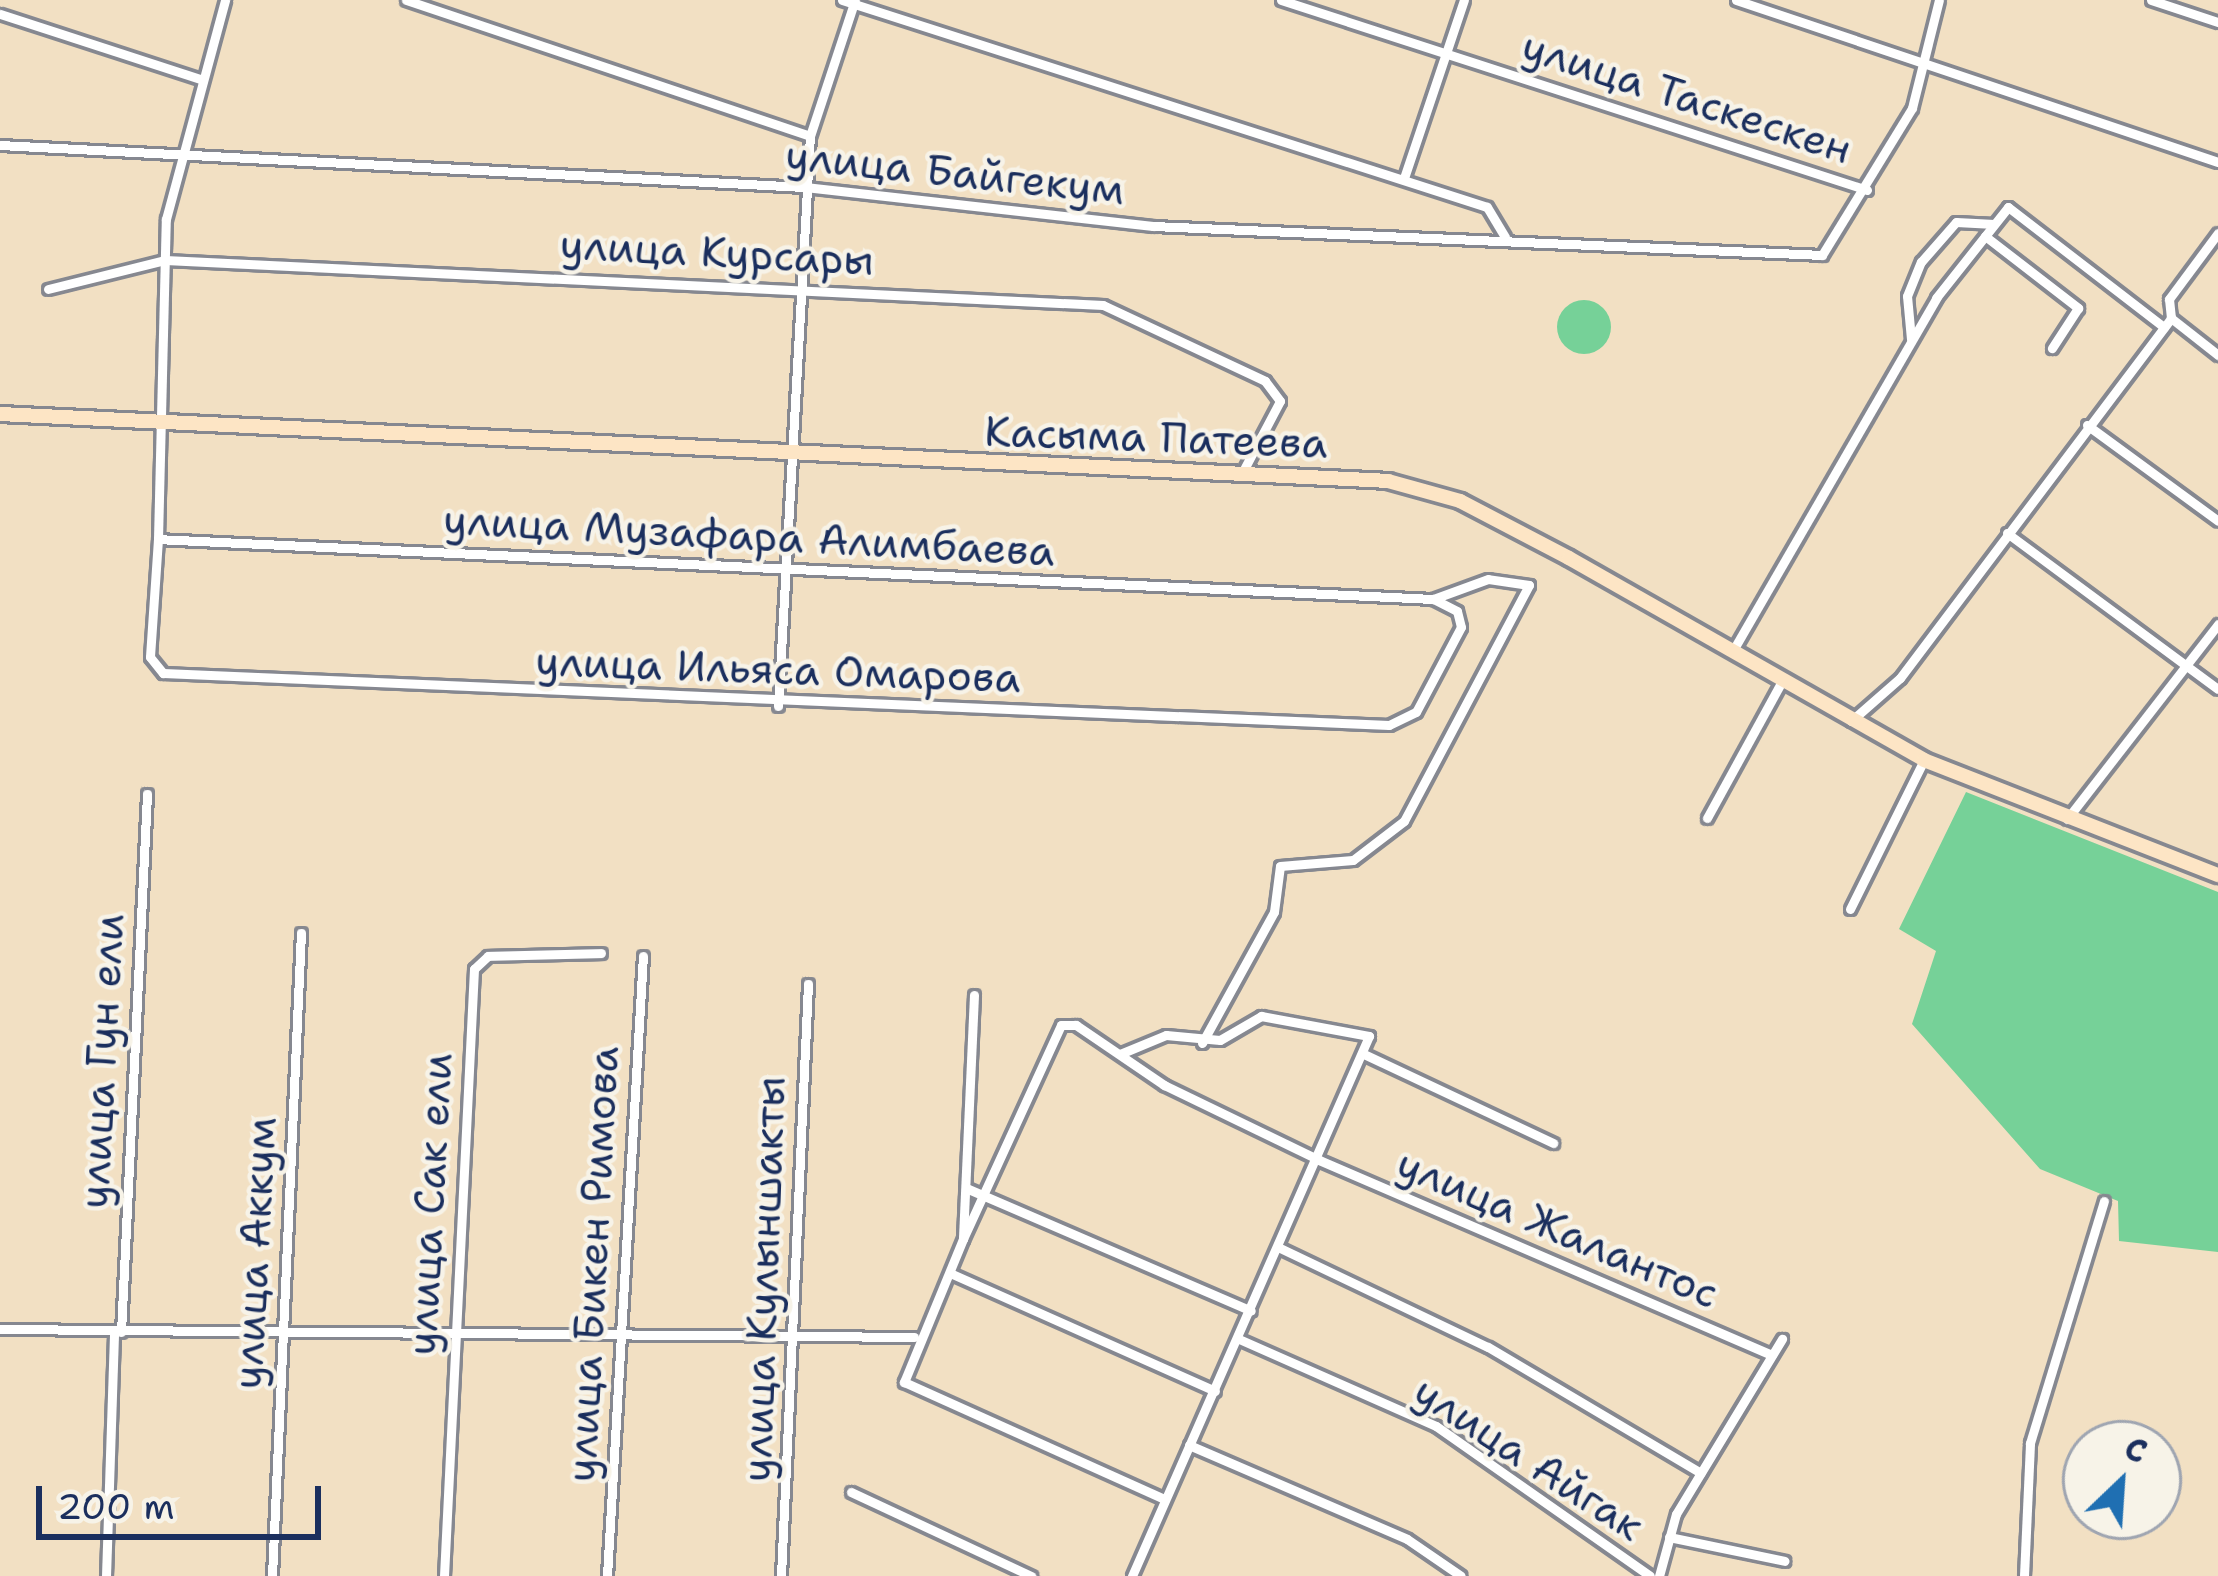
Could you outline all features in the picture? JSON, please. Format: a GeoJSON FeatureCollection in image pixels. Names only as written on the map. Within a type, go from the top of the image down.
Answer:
{"type":"FeatureCollection","features":[{"type":"Feature","properties":{"kind":"main road","name":"Касыма Патеева"},"geometry":{"type":"LineString","coordinates":[[0,414],[157,416],[796,455],[1388,481],[1460,501],[1924,760],[2218,875]]}},
{"type":"Feature","properties":{"kind":"street"},"geometry":{"type":"LineString","coordinates":[[158,538],[157,416],[165,260],[177,153],[224,0]]}},
{"type":"Feature","properties":{"kind":"street"},"geometry":{"type":"LineString","coordinates":[[406,0],[810,136]]}},
{"type":"Feature","properties":{"kind":"street","name":"улица Таскескен"},"geometry":{"type":"LineString","coordinates":[[1281,0],[1867,190]]}},
{"type":"Feature","properties":{"kind":"street"},"geometry":{"type":"LineString","coordinates":[[1404,178],[1464,0]]}},
{"type":"Feature","properties":{"kind":"street"},"geometry":{"type":"LineString","coordinates":[[1736,0],[1920,58],[2218,162]]}},
{"type":"Feature","properties":{"kind":"street"},"geometry":{"type":"LineString","coordinates":[[1867,190],[1912,108],[1920,58],[1940,0]]}},
{"type":"Feature","properties":{"kind":"street"},"geometry":{"type":"LineString","coordinates":[[2151,0],[2218,22]]}},
{"type":"Feature","properties":{"kind":"street"},"geometry":{"type":"LineString","coordinates":[[778,706],[784,571],[796,455],[810,136],[850,1],[1487,207],[1504,236]]}},
{"type":"Feature","properties":{"kind":"street"},"geometry":{"type":"LineString","coordinates":[[0,14],[200,79]]}},
{"type":"Feature","properties":{"kind":"street","name":"улица Байгекум"},"geometry":{"type":"LineString","coordinates":[[0,145],[805,187],[1153,226],[1504,236],[1822,255],[1867,190]]}},
{"type":"Feature","properties":{"kind":"street"},"geometry":{"type":"LineString","coordinates":[[1732,652],[1911,339],[2008,207],[2026,211],[2167,322],[2218,355]]}},
{"type":"Feature","properties":{"kind":"street"},"geometry":{"type":"LineString","coordinates":[[1911,339],[1907,296],[1921,262],[1956,221],[1994,224]]}},
{"type":"Feature","properties":{"kind":"street"},"geometry":{"type":"LineString","coordinates":[[1851,722],[1900,678],[2167,322],[2169,299],[2218,233]]}},
{"type":"Feature","properties":{"kind":"street"},"geometry":{"type":"LineString","coordinates":[[1985,236],[2078,308],[2052,348]]}},
{"type":"Feature","properties":{"kind":"street","name":"улица Курсары"},"geometry":{"type":"LineString","coordinates":[[48,289],[165,260],[1103,304],[1264,381],[1280,400],[1242,473]]}},
{"type":"Feature","properties":{"kind":"street"},"geometry":{"type":"LineString","coordinates":[[2087,425],[2218,521]]}},
{"type":"Feature","properties":{"kind":"street"},"geometry":{"type":"LineString","coordinates":[[2007,533],[2218,688]]}},
{"type":"Feature","properties":{"kind":"street","name":"улица Музафара Алимбаева"},"geometry":{"type":"LineString","coordinates":[[158,538],[1433,599],[1457,611]]}},
{"type":"Feature","properties":{"kind":"street","name":"улица Ильяса Омарова"},"geometry":{"type":"LineString","coordinates":[[158,538],[150,657],[163,673],[778,706],[1389,724],[1429,692],[1462,627],[1457,611]]}},
{"type":"Feature","properties":{"kind":"street"},"geometry":{"type":"LineString","coordinates":[[1202,1043],[1274,913],[1280,866],[1353,860],[1404,821],[1529,585],[1488,579],[1433,599]]}},
{"type":"Feature","properties":{"kind":"street"},"geometry":{"type":"LineString","coordinates":[[2067,819],[2218,624]]}},
{"type":"Feature","properties":{"kind":"street"},"geometry":{"type":"LineString","coordinates":[[1707,818],[1782,681]]}},
{"type":"Feature","properties":{"kind":"street"},"geometry":{"type":"LineString","coordinates":[[1850,909],[1924,760]]}},
{"type":"Feature","properties":{"kind":"street","name":"улица Гун ели"},"geometry":{"type":"LineString","coordinates":[[106,1576],[147,794]]}},
{"type":"Feature","properties":{"kind":"street","name":"улица Аккум"},"geometry":{"type":"LineString","coordinates":[[272,1576],[301,933]]}},
{"type":"Feature","properties":{"kind":"street","name":"улица Сак ели"},"geometry":{"type":"LineString","coordinates":[[444,1576],[474,969],[488,956],[602,953]]}},
{"type":"Feature","properties":{"kind":"street","name":"улица Бикен Римова"},"geometry":{"type":"LineString","coordinates":[[607,1576],[643,956]]}},
{"type":"Feature","properties":{"kind":"street","name":"улица Кулыншакты"},"geometry":{"type":"LineString","coordinates":[[781,1576],[787,1344],[808,984]]}},
{"type":"Feature","properties":{"kind":"street"},"geometry":{"type":"LineString","coordinates":[[963,1239],[974,995]]}},
{"type":"Feature","properties":{"kind":"street"},"geometry":{"type":"LineString","coordinates":[[1120,1054],[1166,1035],[1202,1043],[1261,1016],[1359,1027],[1366,1055],[1239,1340],[1162,1498],[1136,1574]]}},
{"type":"Feature","properties":{"kind":"street","name":"улица Жалантос"},"geometry":{"type":"LineString","coordinates":[[990,1196],[1061,1024],[1319,1160],[1772,1355]]}},
{"type":"Feature","properties":{"kind":"street"},"geometry":{"type":"LineString","coordinates":[[1366,1055],[1553,1143]]}},
{"type":"Feature","properties":{"kind":"street"},"geometry":{"type":"LineString","coordinates":[[966,1187],[1252,1311]]}},
{"type":"Feature","properties":{"kind":"street"},"geometry":{"type":"LineString","coordinates":[[990,1196],[914,1337],[904,1382],[1162,1498]]}},
{"type":"Feature","properties":{"kind":"street"},"geometry":{"type":"LineString","coordinates":[[2024,1576],[2030,1443],[2104,1201]]}},
{"type":"Feature","properties":{"kind":"street"},"geometry":{"type":"LineString","coordinates":[[1280,1248],[1488,1347],[1701,1473]]}},
{"type":"Feature","properties":{"kind":"street"},"geometry":{"type":"LineString","coordinates":[[950,1273],[1215,1391]]}},
{"type":"Feature","properties":{"kind":"street"},"geometry":{"type":"LineString","coordinates":[[0,1329],[456,1334],[787,1344],[914,1337]]}},
{"type":"Feature","properties":{"kind":"street"},"geometry":{"type":"LineString","coordinates":[[1654,1576],[1701,1473],[1782,1339]]}},
{"type":"Feature","properties":{"kind":"street","name":"улица Айгак"},"geometry":{"type":"LineString","coordinates":[[1239,1340],[1436,1426],[1654,1576]]}},
{"type":"Feature","properties":{"kind":"street"},"geometry":{"type":"LineString","coordinates":[[1189,1445],[1407,1539],[1461,1576]]}},
{"type":"Feature","properties":{"kind":"street"},"geometry":{"type":"LineString","coordinates":[[850,1492],[1031,1576]]}},
{"type":"Feature","properties":{"kind":"street","name":"улица Айгак"},"geometry":{"type":"LineString","coordinates":[[1670,1537],[1785,1561]]}},
{"type":"Feature","properties":{"kind":"green space"},"geometry":{"type":"Polygon","coordinates":[[[1584,300],[1603,308],[1611,327],[1603,346],[1584,354],[1565,346],[1557,327],[1565,308],[1584,300]]]}},
{"type":"Feature","properties":{"kind":"green space"},"geometry":{"type":"Polygon","coordinates":[[[1966,792],[2218,892],[2218,1252],[2119,1241],[2118,1201],[2040,1169],[1912,1024],[1936,951],[1899,929],[1966,792]]]}}]}
